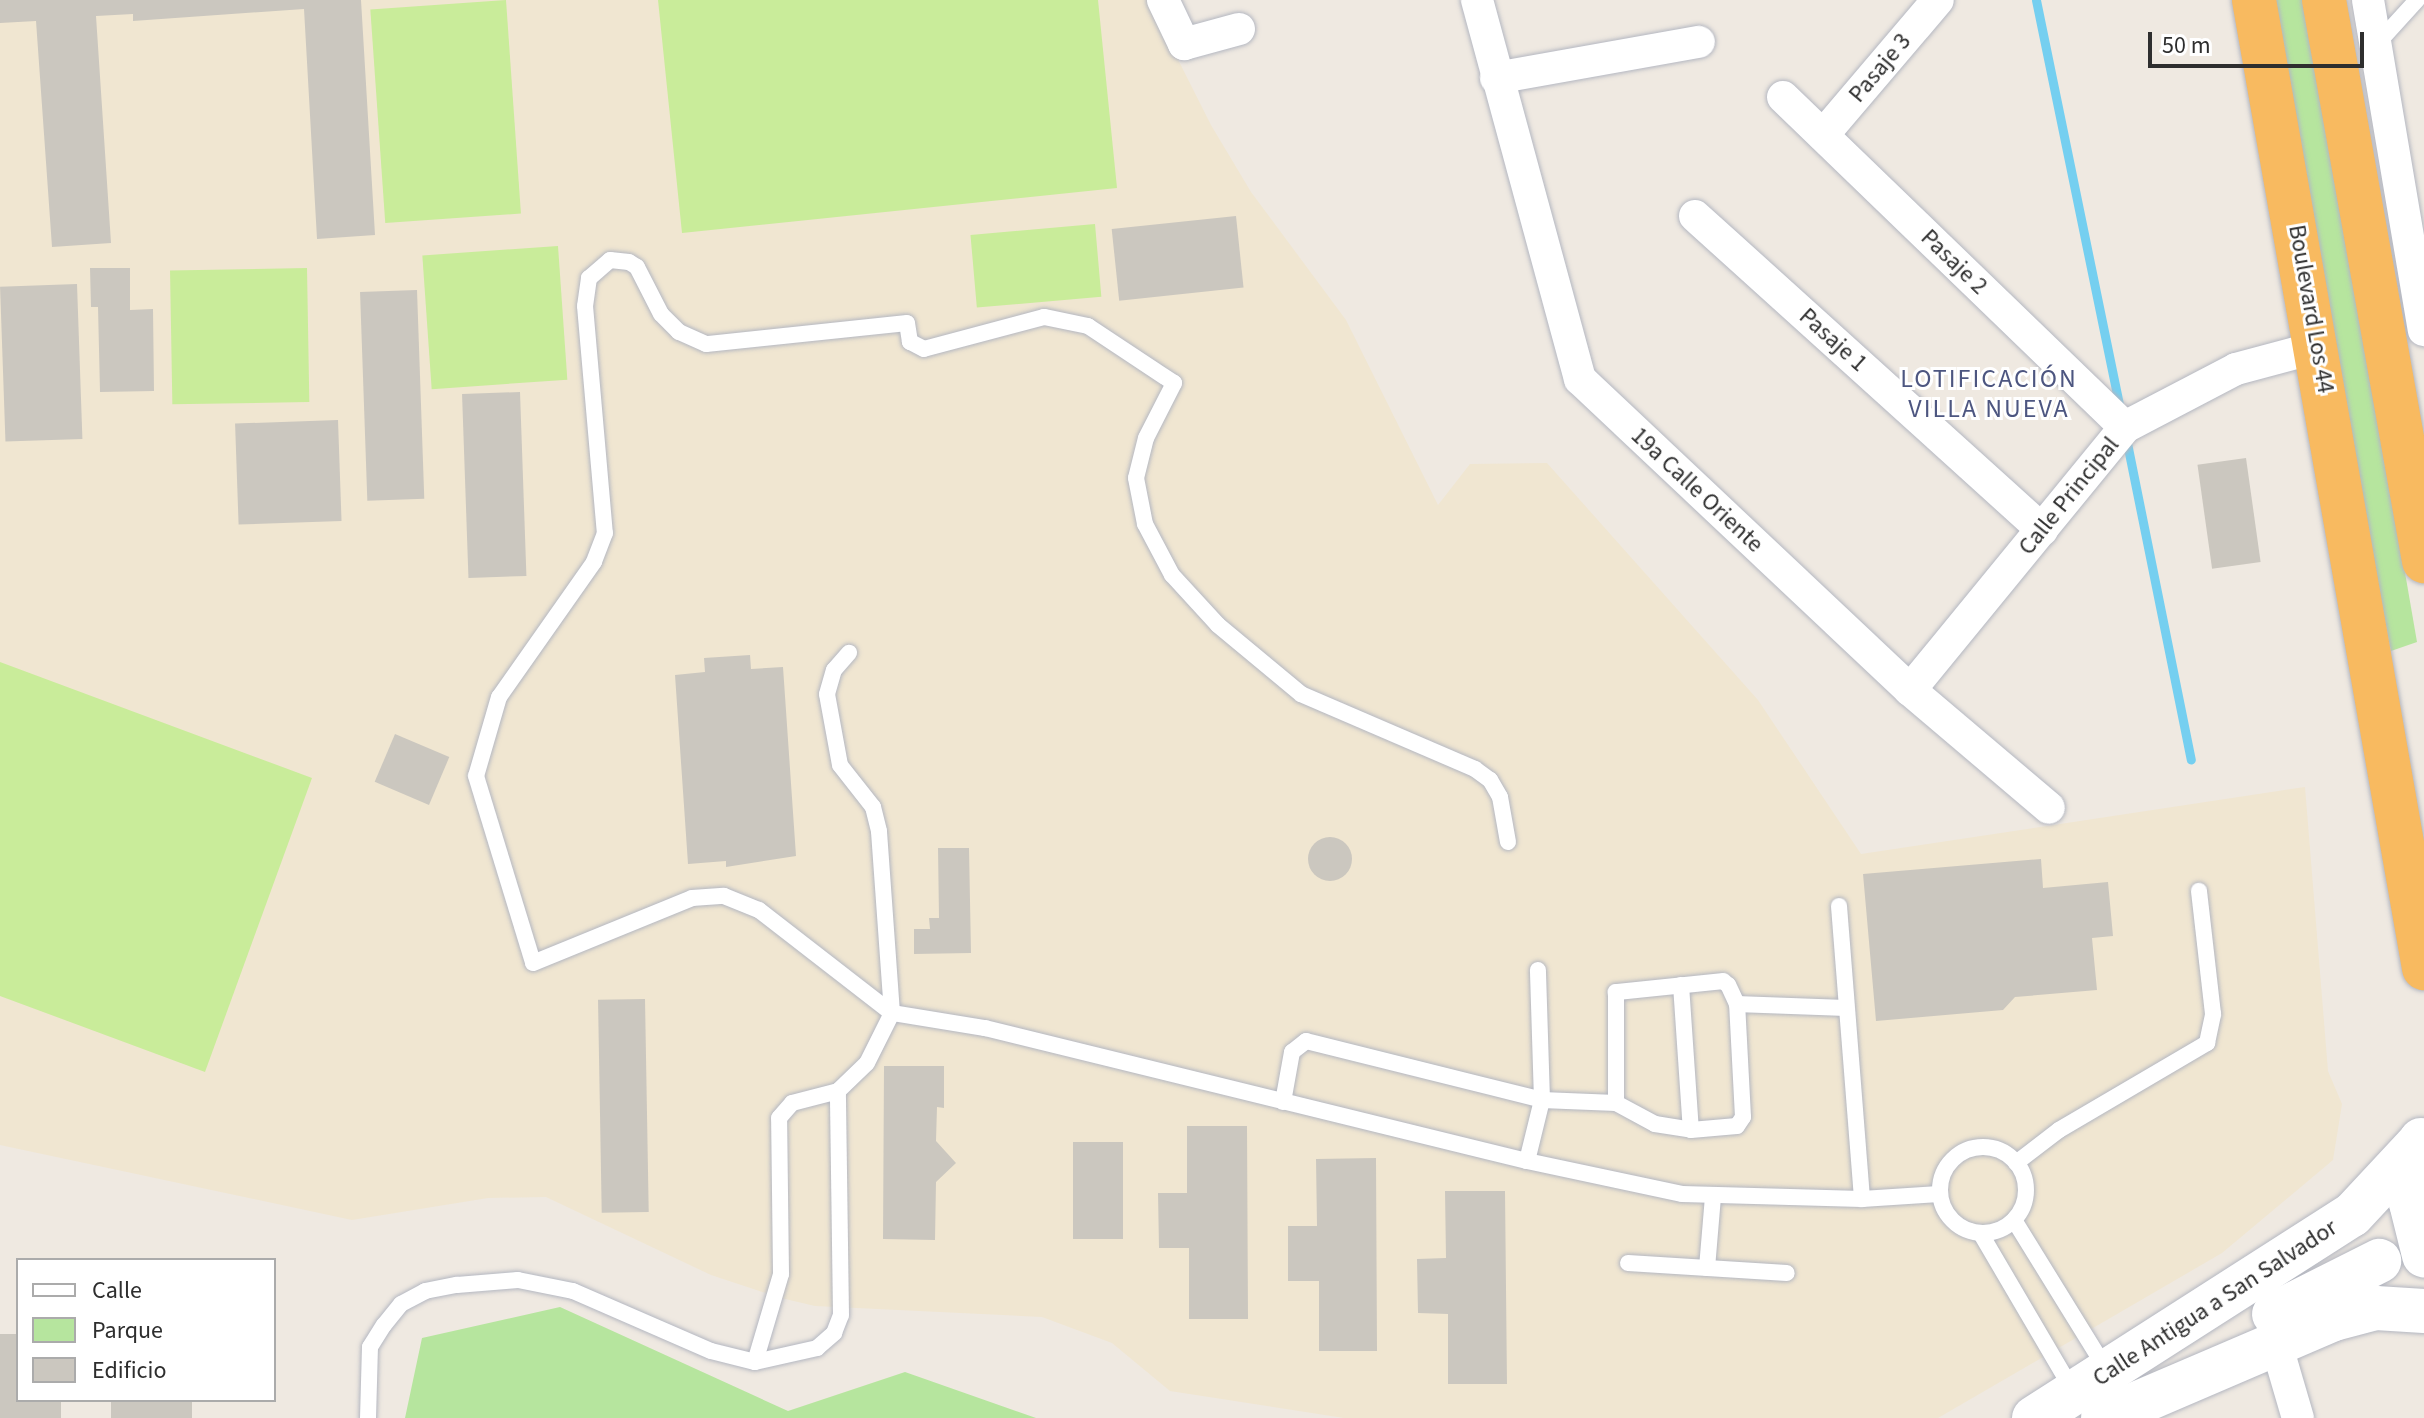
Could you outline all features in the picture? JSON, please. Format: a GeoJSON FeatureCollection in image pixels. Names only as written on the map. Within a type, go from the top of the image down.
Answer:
{"type":"FeatureCollection","features":[{"type":"Feature","properties":{"kind":"highway","name":"Boulevard Los 44"},"geometry":{"type":"LineString","coordinates":[[2254,0],[2366,619]]}},
{"type":"Feature","properties":{"kind":"highway"},"geometry":{"type":"LineString","coordinates":[[2324,0],[2414,433],[2424,561]]}},
{"type":"Feature","properties":{"kind":"highway"},"geometry":{"type":"LineString","coordinates":[[2366,619],[2424,891]]}},
{"type":"Feature","properties":{"kind":"highway"},"geometry":{"type":"LineString","coordinates":[[2366,619],[2424,968]]}},
{"type":"Feature","properties":{"kind":"main road"},"geometry":{"type":"LineString","coordinates":[[2422,1138],[2411,1203],[2424,1255]]}},
{"type":"Feature","properties":{"kind":"main road","name":"Calle Antigua a San Salvador"},"geometry":{"type":"LineString","coordinates":[[2100,1398],[2352,1215],[2422,1138]]}},
{"type":"Feature","properties":{"kind":"main road"},"geometry":{"type":"LineString","coordinates":[[2100,1398],[2146,1381],[2379,1261]]}},
{"type":"Feature","properties":{"kind":"main road","name":"Calle Antigua a San Salvador"},"geometry":{"type":"LineString","coordinates":[[2034,1418],[2276,1343],[2376,1308],[2424,1311]]}},
{"type":"Feature","properties":{"kind":"street"},"geometry":{"type":"LineString","coordinates":[[1163,0],[1184,44],[1239,29]]}},
{"type":"Feature","properties":{"kind":"street","name":"19a Calle Oriente"},"geometry":{"type":"LineString","coordinates":[[1477,0],[1580,379],[1910,690],[2049,808]]}},
{"type":"Feature","properties":{"kind":"street","name":"Pasaje 3"},"geometry":{"type":"LineString","coordinates":[[1823,135],[1938,0]]}},
{"type":"Feature","properties":{"kind":"street"},"geometry":{"type":"LineString","coordinates":[[2368,0],[2424,330]]}},
{"type":"Feature","properties":{"kind":"street"},"geometry":{"type":"LineString","coordinates":[[1496,78],[1699,42]]}},
{"type":"Feature","properties":{"kind":"street","name":"Pasaje 2"},"geometry":{"type":"LineString","coordinates":[[1783,97],[2125,427]]}},
{"type":"Feature","properties":{"kind":"street","name":"Pasaje 1"},"geometry":{"type":"LineString","coordinates":[[1695,216],[2042,530]]}},
{"type":"Feature","properties":{"kind":"street","name":"Calle Principal"},"geometry":{"type":"LineString","coordinates":[[1910,690],[2125,427],[2236,369],[2318,347]]}},
{"type":"Feature","properties":{"kind":"street"},"geometry":{"type":"LineString","coordinates":[[2276,1343],[2298,1418]]}},
{"type":"Feature","properties":{"kind":"lane"},"geometry":{"type":"LineString","coordinates":[[2376,45],[2417,0]]}},
{"type":"Feature","properties":{"kind":"lane"},"geometry":{"type":"LineString","coordinates":[[1508,842],[1500,797],[1483,774],[1301,694],[1218,625],[1172,575],[1145,524],[1136,478],[1152,422],[1174,383],[1088,326],[1044,317],[924,349],[910,342],[907,323],[706,344],[679,332],[661,314],[637,267],[610,260],[589,278],[585,306],[606,512],[602,545],[499,697],[476,776],[533,963],[692,898],[724,896],[759,910],[892,1013],[985,1028],[1527,1161],[1713,1196],[1862,1199],[1939,1194]]}},
{"type":"Feature","properties":{"kind":"lane"},"geometry":{"type":"LineString","coordinates":[[755,1362],[781,1274],[779,1118],[792,1103],[838,1091],[867,1063],[892,1013],[879,831],[873,807],[840,765],[827,694],[834,670],[849,653]]}},
{"type":"Feature","properties":{"kind":"lane"},"geometry":{"type":"LineString","coordinates":[[2016,1163],[2059,1130],[2207,1043],[2213,1014],[2199,891]]}},
{"type":"Feature","properties":{"kind":"lane"},"geometry":{"type":"LineString","coordinates":[[1839,906],[1862,1199]]}},
{"type":"Feature","properties":{"kind":"lane"},"geometry":{"type":"LineString","coordinates":[[1527,1161],[1542,1100],[1538,970]]}},
{"type":"Feature","properties":{"kind":"lane"},"geometry":{"type":"LineString","coordinates":[[1283,1102],[1292,1052],[1306,1041],[1542,1100],[1616,1103],[1655,1124],[1691,1130],[1737,1126],[1743,1117],[1737,1004],[1723,981],[1623,989],[1614,996],[1616,1103]]}},
{"type":"Feature","properties":{"kind":"lane"},"geometry":{"type":"LineString","coordinates":[[1681,985],[1691,1130]]}},
{"type":"Feature","properties":{"kind":"lane"},"geometry":{"type":"LineString","coordinates":[[1737,1004],[1845,1008]]}},
{"type":"Feature","properties":{"kind":"lane"},"geometry":{"type":"LineString","coordinates":[[368,1418],[370,1347],[384,1325],[401,1304],[425,1291],[457,1285],[518,1280],[573,1291],[711,1351],[755,1362],[817,1348],[834,1333],[841,1315],[838,1091]]}},
{"type":"Feature","properties":{"kind":"lane"},"geometry":{"type":"LineString","coordinates":[[1981,1234],[2014,1220],[2026,1198],[2016,1163],[1997,1149],[1972,1148],[1944,1170],[1939,1194],[1957,1226],[1981,1234],[2100,1398]]}},
{"type":"Feature","properties":{"kind":"lane"},"geometry":{"type":"LineString","coordinates":[[1707,1268],[1713,1196]]}},
{"type":"Feature","properties":{"kind":"lane"},"geometry":{"type":"LineString","coordinates":[[2014,1220],[2100,1398]]}},
{"type":"Feature","properties":{"kind":"lane"},"geometry":{"type":"LineString","coordinates":[[1628,1263],[1787,1273]]}},
{"type":"Feature","properties":{"kind":"shaded area"},"geometry":{"type":"Polygon","coordinates":[[[0,0],[1148,0],[1211,125],[1251,192],[1346,320],[1438,505],[1470,464],[1547,463],[1758,700],[1861,854],[2305,787],[2328,1071],[2342,1104],[2333,1160],[2222,1253],[1938,1418],[1344,1418],[1170,1391],[1112,1343],[1042,1317],[815,1306],[781,1298],[711,1275],[546,1197],[488,1198],[352,1220],[0,1145],[0,0]]]}},
{"type":"Feature","properties":{"kind":"green space"},"geometry":{"type":"Polygon","coordinates":[[[506,0],[521,213],[385,223],[370,9],[506,0]]]}},
{"type":"Feature","properties":{"kind":"green space"},"geometry":{"type":"Polygon","coordinates":[[[658,0],[1098,0],[1117,188],[682,233],[658,0]]]}},
{"type":"Feature","properties":{"kind":"green space"},"geometry":{"type":"Polygon","coordinates":[[[2266,0],[2306,0],[2417,642],[2391,651],[2266,0]]]}},
{"type":"Feature","properties":{"kind":"green space"},"geometry":{"type":"Polygon","coordinates":[[[1095,224],[1101,297],[977,308],[970,235],[1095,224]]]}},
{"type":"Feature","properties":{"kind":"green space"},"geometry":{"type":"Polygon","coordinates":[[[558,246],[567,380],[432,389],[422,255],[558,246]]]}},
{"type":"Feature","properties":{"kind":"green space"},"geometry":{"type":"Polygon","coordinates":[[[307,268],[309,402],[172,404],[170,270],[307,268]]]}},
{"type":"Feature","properties":{"kind":"green space"},"geometry":{"type":"Polygon","coordinates":[[[0,662],[312,778],[205,1072],[0,996],[0,662]]]}},
{"type":"Feature","properties":{"kind":"green space"},"geometry":{"type":"Polygon","coordinates":[[[560,1307],[788,1411],[905,1372],[1036,1418],[405,1418],[422,1338],[560,1307]]]}},
{"type":"Feature","properties":{"kind":"building"},"geometry":{"type":"Polygon","coordinates":[[[0,0],[361,0],[375,235],[317,239],[304,9],[133,21],[133,14],[96,16],[111,243],[52,247],[36,21],[0,23],[0,0]]]}},
{"type":"Feature","properties":{"kind":"building"},"geometry":{"type":"Polygon","coordinates":[[[1236,216],[1244,288],[1119,301],[1112,229],[1236,216]]]}},
{"type":"Feature","properties":{"kind":"building"},"geometry":{"type":"Polygon","coordinates":[[[90,268],[130,268],[130,310],[153,309],[154,391],[100,392],[98,307],[91,307],[90,268]]]}},
{"type":"Feature","properties":{"kind":"building"},"geometry":{"type":"Polygon","coordinates":[[[77,284],[82,439],[5,442],[0,287],[77,284]]]}},
{"type":"Feature","properties":{"kind":"building"},"geometry":{"type":"Polygon","coordinates":[[[417,290],[424,499],[367,501],[360,292],[417,290]]]}},
{"type":"Feature","properties":{"kind":"building"},"geometry":{"type":"Polygon","coordinates":[[[520,392],[526,576],[468,578],[462,394],[520,392]]]}},
{"type":"Feature","properties":{"kind":"building"},"geometry":{"type":"Polygon","coordinates":[[[338,420],[342,521],[239,525],[235,424],[338,420]]]}},
{"type":"Feature","properties":{"kind":"building"},"geometry":{"type":"Polygon","coordinates":[[[2246,458],[2261,562],[2212,569],[2197,465],[2246,458]]]}},
{"type":"Feature","properties":{"kind":"building"},"geometry":{"type":"Polygon","coordinates":[[[750,655],[751,669],[783,667],[796,856],[726,867],[726,861],[688,864],[675,675],[705,672],[704,658],[750,655]]]}},
{"type":"Feature","properties":{"kind":"building"},"geometry":{"type":"Polygon","coordinates":[[[395,734],[449,757],[429,805],[375,782],[395,734]]]}},
{"type":"Feature","properties":{"kind":"building"},"geometry":{"type":"Polygon","coordinates":[[[1330,837],[1346,843],[1352,859],[1346,875],[1330,881],[1314,875],[1308,859],[1314,843],[1330,837]]]}},
{"type":"Feature","properties":{"kind":"building"},"geometry":{"type":"Polygon","coordinates":[[[938,848],[969,848],[971,953],[914,954],[914,929],[930,929],[929,918],[939,918],[938,848]]]}},
{"type":"Feature","properties":{"kind":"building"},"geometry":{"type":"Polygon","coordinates":[[[2041,859],[2043,888],[2108,882],[2113,936],[2092,938],[2097,990],[2015,997],[2003,1010],[1876,1021],[1863,874],[2041,859]]]}},
{"type":"Feature","properties":{"kind":"building"},"geometry":{"type":"Polygon","coordinates":[[[645,999],[649,1212],[602,1213],[598,1000],[645,999]]]}},
{"type":"Feature","properties":{"kind":"building"},"geometry":{"type":"Polygon","coordinates":[[[884,1066],[944,1066],[944,1108],[937,1107],[936,1141],[956,1163],[936,1182],[935,1240],[883,1239],[884,1066]]]}},
{"type":"Feature","properties":{"kind":"building"},"geometry":{"type":"Polygon","coordinates":[[[1187,1126],[1247,1126],[1248,1319],[1189,1319],[1189,1248],[1159,1248],[1158,1193],[1187,1193],[1187,1126]]]}},
{"type":"Feature","properties":{"kind":"building"},"geometry":{"type":"Polygon","coordinates":[[[1073,1142],[1123,1142],[1123,1239],[1073,1239],[1073,1142]]]}},
{"type":"Feature","properties":{"kind":"building"},"geometry":{"type":"Polygon","coordinates":[[[1376,1158],[1377,1351],[1319,1351],[1319,1281],[1288,1281],[1288,1226],[1317,1226],[1316,1159],[1376,1158]]]}},
{"type":"Feature","properties":{"kind":"building"},"geometry":{"type":"Polygon","coordinates":[[[1445,1191],[1505,1191],[1507,1384],[1448,1384],[1448,1314],[1418,1313],[1417,1259],[1446,1258],[1445,1191]]]}},
{"type":"Feature","properties":{"kind":"building"},"geometry":{"type":"Polygon","coordinates":[[[0,1334],[16,1334],[16,1402],[61,1402],[61,1418],[0,1418],[0,1334]]]}},
{"type":"Feature","properties":{"kind":"building"},"geometry":{"type":"Polygon","coordinates":[[[111,1402],[192,1402],[192,1418],[111,1418],[111,1402]]]}},
{"type":"Feature","properties":{"kind":"waterway"},"geometry":{"type":"LineString","coordinates":[[2036,0],[2120,408]]}},
{"type":"Feature","properties":{"kind":"waterway"},"geometry":{"type":"LineString","coordinates":[[2126,438],[2191,760]]}},
{"type":"Feature","properties":{"kind":"district","name":"LOTIFICACIÓN VILLA NUEVA"},"geometry":{"type":"Point","coordinates":[1989,394]}}]}
